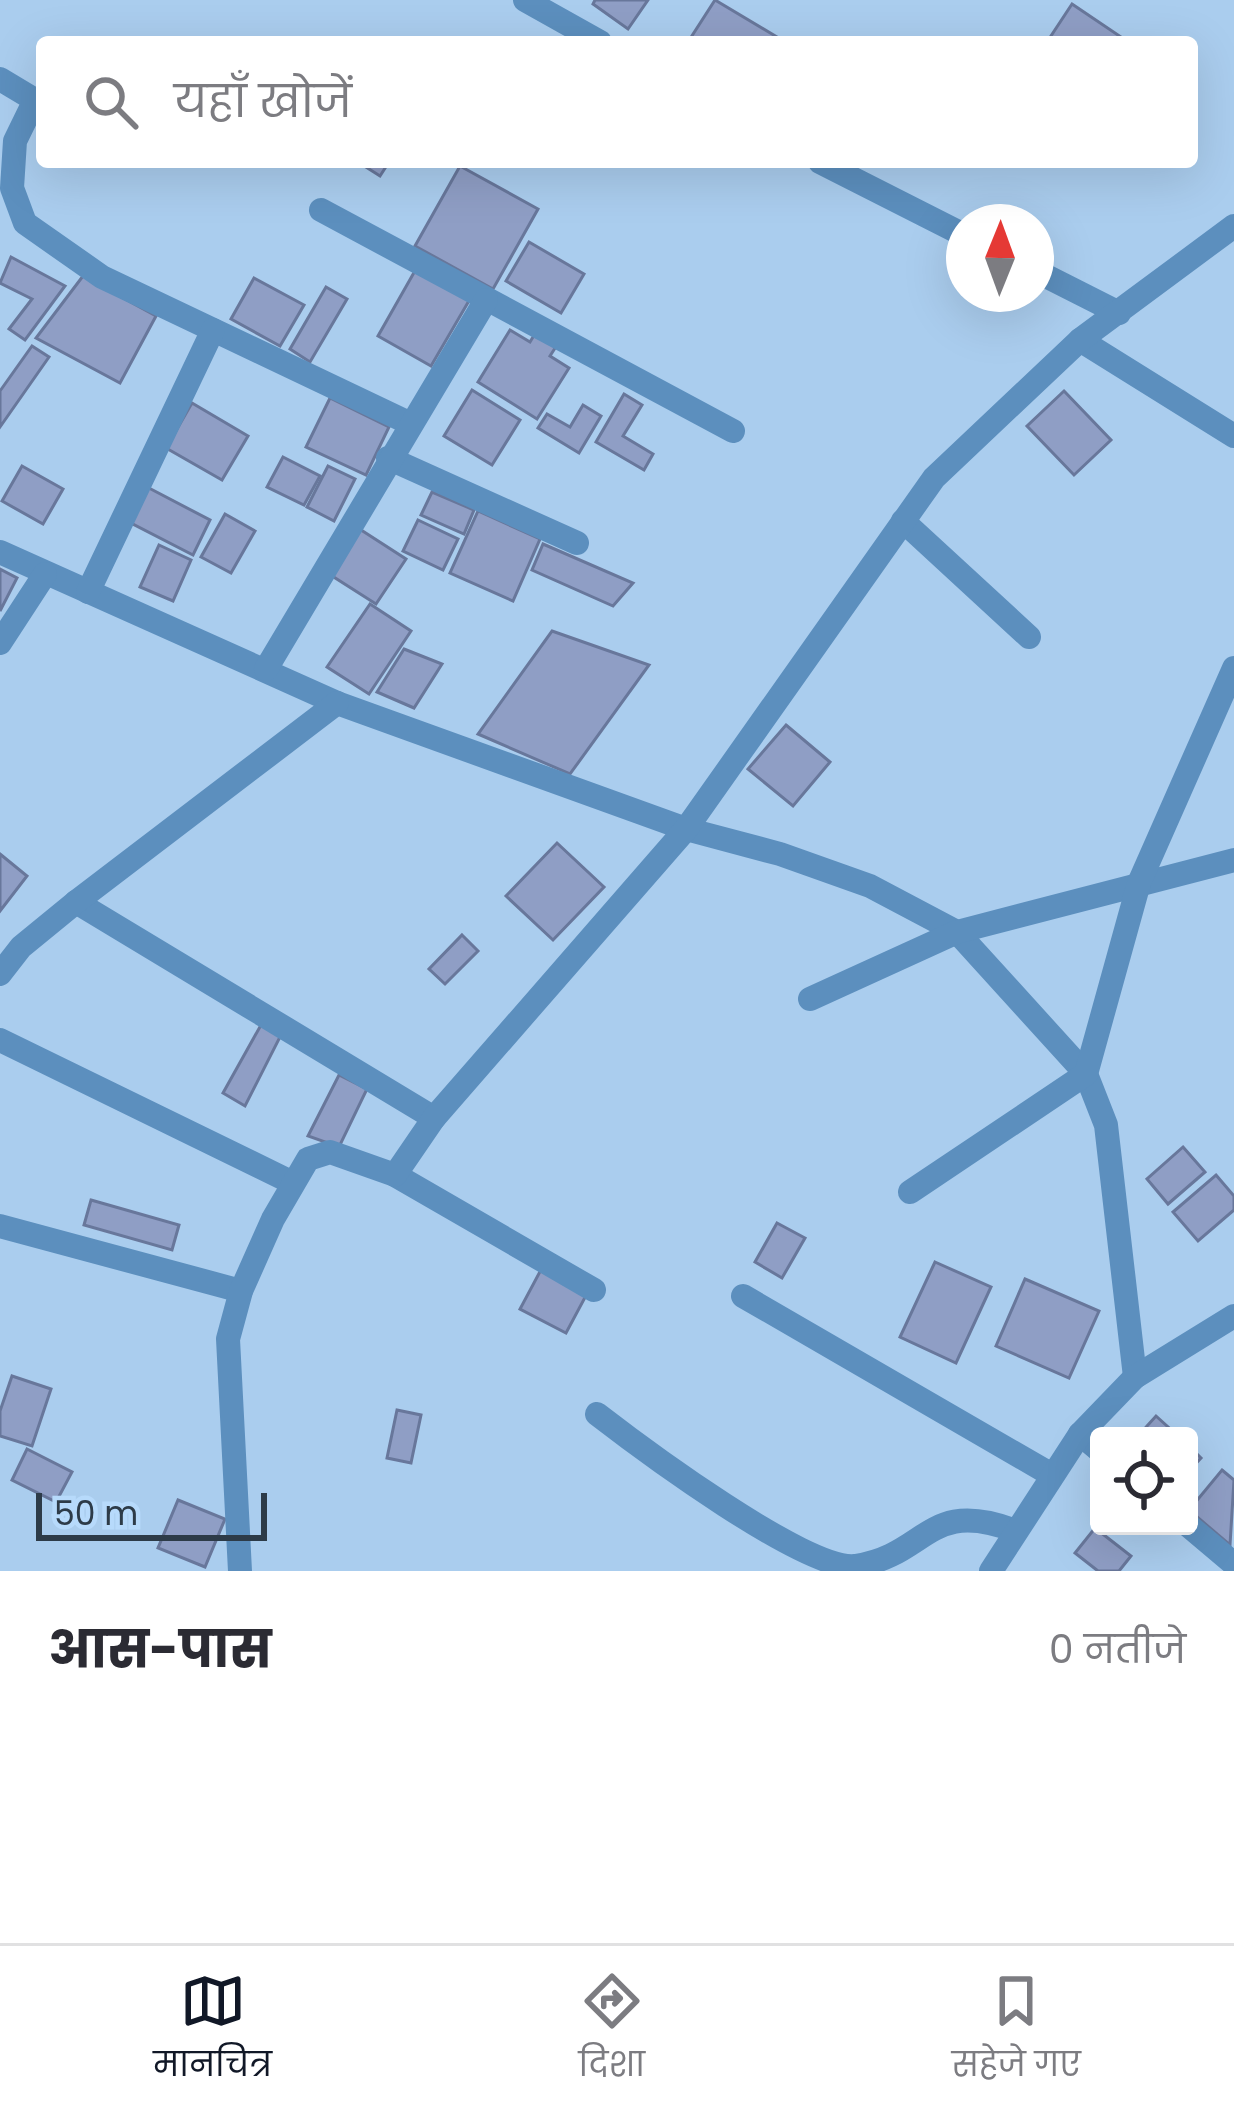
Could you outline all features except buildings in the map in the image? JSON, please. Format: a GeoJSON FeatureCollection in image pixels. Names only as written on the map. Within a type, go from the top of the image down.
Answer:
{"type":"FeatureCollection","features":[{"type":"Feature","properties":{"kind":"street"},"geometry":{"type":"LineString","coordinates":[[525,0],[590,36]]}},
{"type":"Feature","properties":{"kind":"street"},"geometry":{"type":"LineString","coordinates":[[0,79],[35,100],[16,141],[12,188],[25,223],[102,277],[409,423]]}},
{"type":"Feature","properties":{"kind":"street"},"geometry":{"type":"LineString","coordinates":[[832,168],[946,226]]}},
{"type":"Feature","properties":{"kind":"street"},"geometry":{"type":"LineString","coordinates":[[321,210],[733,431]]}},
{"type":"Feature","properties":{"kind":"street"},"geometry":{"type":"LineString","coordinates":[[395,1174],[434,1118],[686,829],[934,478],[1080,340],[1234,226]]}},
{"type":"Feature","properties":{"kind":"street"},"geometry":{"type":"LineString","coordinates":[[1054,280],[1119,313]]}},
{"type":"Feature","properties":{"kind":"street"},"geometry":{"type":"LineString","coordinates":[[266,669],[486,300]]}},
{"type":"Feature","properties":{"kind":"street"},"geometry":{"type":"LineString","coordinates":[[88,592],[213,330]]}},
{"type":"Feature","properties":{"kind":"street"},"geometry":{"type":"LineString","coordinates":[[1080,340],[1234,436]]}},
{"type":"Feature","properties":{"kind":"street"},"geometry":{"type":"LineString","coordinates":[[388,458],[577,543]]}},
{"type":"Feature","properties":{"kind":"street"},"geometry":{"type":"LineString","coordinates":[[903,521],[1029,637]]}},
{"type":"Feature","properties":{"kind":"street"},"geometry":{"type":"LineString","coordinates":[[0,552],[337,703],[686,829],[780,854],[870,886],[958,932],[1086,1074],[1106,1125],[1135,1377]]}},
{"type":"Feature","properties":{"kind":"street"},"geometry":{"type":"LineString","coordinates":[[0,643],[45,574]]}},
{"type":"Feature","properties":{"kind":"street"},"geometry":{"type":"LineString","coordinates":[[910,1192],[1086,1074],[1139,884],[1234,668]]}},
{"type":"Feature","properties":{"kind":"street"},"geometry":{"type":"LineString","coordinates":[[0,974],[21,947],[76,902],[337,703]]}},
{"type":"Feature","properties":{"kind":"street"},"geometry":{"type":"LineString","coordinates":[[810,999],[958,932],[1234,860]]}},
{"type":"Feature","properties":{"kind":"street"},"geometry":{"type":"LineString","coordinates":[[76,902],[434,1118]]}},
{"type":"Feature","properties":{"kind":"street"},"geometry":{"type":"LineString","coordinates":[[0,1040],[293,1183]]}},
{"type":"Feature","properties":{"kind":"street"},"geometry":{"type":"LineString","coordinates":[[240,1571],[226,1387],[228,1339],[241,1291],[293,1183],[318,1152],[395,1174],[593,1290]]}},
{"type":"Feature","properties":{"kind":"street"},"geometry":{"type":"LineString","coordinates":[[0,1226],[241,1291]]}},
{"type":"Feature","properties":{"kind":"street"},"geometry":{"type":"LineString","coordinates":[[743,1295],[1052,1475]]}},
{"type":"Feature","properties":{"kind":"street"},"geometry":{"type":"LineString","coordinates":[[1100,1427],[1135,1377],[1234,1316]]}},
{"type":"Feature","properties":{"kind":"street"},"geometry":{"type":"LineString","coordinates":[[597,1414],[698,1486],[831,1565],[873,1561],[947,1521],[966,1517],[1016,1532]]}},
{"type":"Feature","properties":{"kind":"street"},"geometry":{"type":"LineString","coordinates":[[991,1571],[1052,1475],[1090,1442]]}},
{"type":"Feature","properties":{"kind":"street"},"geometry":{"type":"LineString","coordinates":[[1198,1534],[1234,1564]]}}]}
